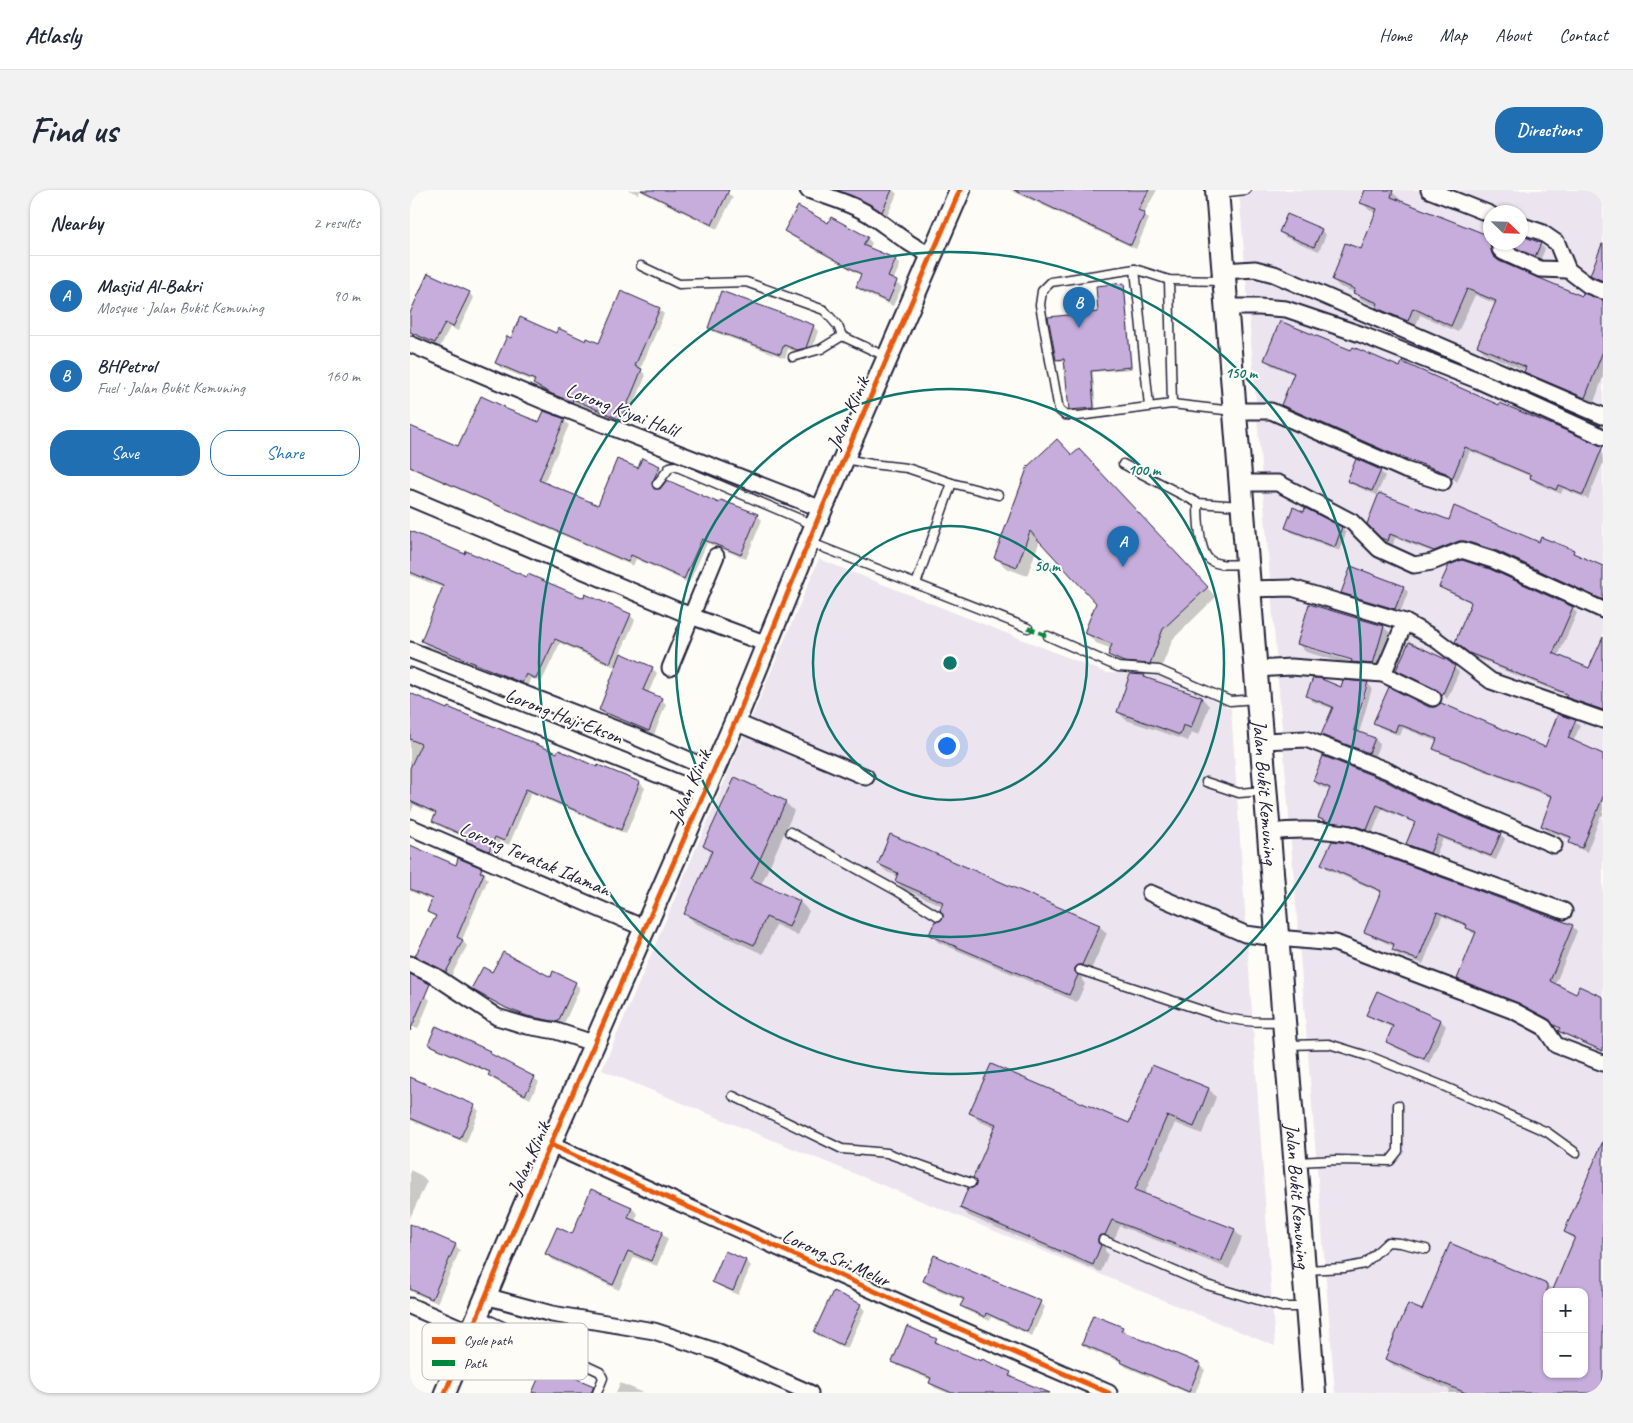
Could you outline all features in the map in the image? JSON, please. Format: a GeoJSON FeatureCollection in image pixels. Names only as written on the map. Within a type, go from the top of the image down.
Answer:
{"type":"FeatureCollection","features":[{"type":"Feature","properties":{"kind":"main road","name":"Jalan Bukit Kemuning"},"geometry":{"type":"LineString","coordinates":[[1217,191],[1314,1393]]}},
{"type":"Feature","properties":{"kind":"street"},"geometry":{"type":"LineString","coordinates":[[808,190],[846,203],[869,215],[921,251],[932,256]]}},
{"type":"Feature","properties":{"kind":"street","name":"Jalan Klinik"},"geometry":{"type":"LineString","coordinates":[[474,1323],[596,1044],[644,928],[714,771],[815,526],[960,190]]}},
{"type":"Feature","properties":{"kind":"street"},"geometry":{"type":"LineString","coordinates":[[1429,190],[1483,211]]}},
{"type":"Feature","properties":{"kind":"street"},"geometry":{"type":"LineString","coordinates":[[1528,228],[1541,232],[1558,243],[1568,270],[1588,285],[1603,291]]}},
{"type":"Feature","properties":{"kind":"street"},"geometry":{"type":"LineString","coordinates":[[1501,250],[1540,269],[1568,270]]}},
{"type":"Feature","properties":{"kind":"street"},"geometry":{"type":"LineString","coordinates":[[1224,276],[1255,269],[1274,274],[1603,416]]}},
{"type":"Feature","properties":{"kind":"street"},"geometry":{"type":"LineString","coordinates":[[1226,307],[1259,306],[1286,309],[1360,334],[1477,380],[1603,437]]}},
{"type":"Feature","properties":{"kind":"street","name":"Lorong Kiyai Halil"},"geometry":{"type":"LineString","coordinates":[[410,344],[544,401],[815,526]]}},
{"type":"Feature","properties":{"kind":"street"},"geometry":{"type":"LineString","coordinates":[[1235,411],[1271,411],[1405,470],[1443,482]]}},
{"type":"Feature","properties":{"kind":"street"},"geometry":{"type":"LineString","coordinates":[[1241,483],[1278,483],[1352,522],[1379,549],[1414,565],[1432,562],[1462,550],[1493,560],[1603,610]]}},
{"type":"Feature","properties":{"kind":"street"},"geometry":{"type":"LineString","coordinates":[[410,498],[691,616],[767,644]]}},
{"type":"Feature","properties":{"kind":"street"},"geometry":{"type":"LineString","coordinates":[[670,668],[716,556]]}},
{"type":"Feature","properties":{"kind":"street"},"geometry":{"type":"LineString","coordinates":[[1249,589],[1292,588],[1405,622],[1434,638],[1491,681],[1603,720]]}},
{"type":"Feature","properties":{"kind":"street"},"geometry":{"type":"LineString","coordinates":[[1382,674],[1405,622]]}},
{"type":"Feature","properties":{"kind":"street"},"geometry":{"type":"LineString","coordinates":[[410,650],[629,734],[714,771]]}},
{"type":"Feature","properties":{"kind":"street"},"geometry":{"type":"LineString","coordinates":[[1256,669],[1291,667],[1382,674],[1432,698]]}},
{"type":"Feature","properties":{"kind":"street","name":"Lorong Haji Ekson"},"geometry":{"type":"LineString","coordinates":[[410,676],[704,794]]}},
{"type":"Feature","properties":{"kind":"street"},"geometry":{"type":"LineString","coordinates":[[735,722],[866,777]]}},
{"type":"Feature","properties":{"kind":"street"},"geometry":{"type":"LineString","coordinates":[[1262,741],[1306,739],[1388,771],[1419,788],[1554,845]]}},
{"type":"Feature","properties":{"kind":"street","name":"Lorong Teratak Idaman"},"geometry":{"type":"LineString","coordinates":[[410,827],[644,928]]}},
{"type":"Feature","properties":{"kind":"street"},"geometry":{"type":"LineString","coordinates":[[1269,832],[1299,829],[1327,830],[1350,834],[1564,911]]}},
{"type":"Feature","properties":{"kind":"street"},"geometry":{"type":"LineString","coordinates":[[1150,893],[1245,934],[1335,942],[1514,1010],[1544,1027],[1556,1045],[1603,1063]]}},
{"type":"Feature","properties":{"kind":"street"},"geometry":{"type":"LineString","coordinates":[[410,964],[434,976],[497,1017],[527,1026],[556,1031],[596,1044]]}},
{"type":"Feature","properties":{"kind":"street","name":"Lorong Sri Melur"},"geometry":{"type":"LineString","coordinates":[[551,1145],[922,1314],[1109,1393]]}},
{"type":"Feature","properties":{"kind":"street"},"geometry":{"type":"LineString","coordinates":[[410,1306],[478,1314],[552,1314],[654,1331],[715,1351],[810,1393]]}},
{"type":"Feature","properties":{"kind":"street","name":"Jalan Klinik"},"geometry":{"type":"LineString","coordinates":[[445,1393],[450,1380]]}},
{"type":"Feature","properties":{"kind":"lane"},"geometry":{"type":"LineString","coordinates":[[1217,191],[1246,190]]}},
{"type":"Feature","properties":{"kind":"lane"},"geometry":{"type":"LineString","coordinates":[[641,266],[679,284],[746,282],[824,310],[838,326],[842,336],[888,358]]}},
{"type":"Feature","properties":{"kind":"lane"},"geometry":{"type":"LineString","coordinates":[[1224,276],[1169,280],[1135,269],[1051,282],[1042,291],[1040,306],[1059,410],[1065,415],[1078,416],[1172,404],[1235,411]]}},
{"type":"Feature","properties":{"kind":"lane"},"geometry":{"type":"LineString","coordinates":[[1135,269],[1149,406]]}},
{"type":"Feature","properties":{"kind":"lane"},"geometry":{"type":"LineString","coordinates":[[1169,280],[1172,404]]}},
{"type":"Feature","properties":{"kind":"lane"},"geometry":{"type":"LineString","coordinates":[[793,357],[821,349],[842,336]]}},
{"type":"Feature","properties":{"kind":"lane"},"geometry":{"type":"LineString","coordinates":[[844,458],[871,464],[907,468],[952,483],[998,495]]}},
{"type":"Feature","properties":{"kind":"lane"},"geometry":{"type":"LineString","coordinates":[[1123,464],[1198,503],[1243,506]]}},
{"type":"Feature","properties":{"kind":"lane"},"geometry":{"type":"LineString","coordinates":[[657,484],[670,467],[675,466],[815,526],[916,584],[1028,628]]}},
{"type":"Feature","properties":{"kind":"lane"},"geometry":{"type":"LineString","coordinates":[[916,584],[952,483]]}},
{"type":"Feature","properties":{"kind":"lane"},"geometry":{"type":"LineString","coordinates":[[1198,503],[1200,530],[1205,553],[1210,560],[1220,564],[1247,564]]}},
{"type":"Feature","properties":{"kind":"lane"},"geometry":{"type":"LineString","coordinates":[[1048,636],[1118,666],[1159,670],[1230,701],[1258,699]]}},
{"type":"Feature","properties":{"kind":"lane"},"geometry":{"type":"LineString","coordinates":[[1206,782],[1239,793],[1266,791]]}},
{"type":"Feature","properties":{"kind":"lane"},"geometry":{"type":"LineString","coordinates":[[790,832],[938,916]]}},
{"type":"Feature","properties":{"kind":"lane"},"geometry":{"type":"LineString","coordinates":[[1080,970],[1231,1020],[1259,1023],[1284,1021]]}},
{"type":"Feature","properties":{"kind":"lane"},"geometry":{"type":"LineString","coordinates":[[1286,1046],[1329,1044],[1374,1058],[1441,1085],[1547,1132],[1576,1153]]}},
{"type":"Feature","properties":{"kind":"lane"},"geometry":{"type":"LineString","coordinates":[[733,1096],[842,1149],[888,1153],[971,1183]]}},
{"type":"Feature","properties":{"kind":"lane"},"geometry":{"type":"LineString","coordinates":[[1295,1162],[1336,1160],[1390,1161],[1398,1151],[1398,1105]]}},
{"type":"Feature","properties":{"kind":"lane"},"geometry":{"type":"LineString","coordinates":[[1103,1240],[1207,1285],[1282,1307],[1307,1307]]}},
{"type":"Feature","properties":{"kind":"lane"},"geometry":{"type":"LineString","coordinates":[[1304,1270],[1344,1268],[1364,1264],[1388,1242],[1400,1242],[1426,1249]]}},
{"type":"Feature","properties":{"kind":"lane"},"geometry":{"type":"LineString","coordinates":[[478,1314],[497,1323]]}},
{"type":"Feature","properties":{"kind":"lane"},"geometry":{"type":"LineString","coordinates":[[588,1366],[600,1372],[603,1378],[596,1393]]}},
{"type":"Feature","properties":{"kind":"shaded area"},"geometry":{"type":"Polygon","coordinates":[[[1239,190],[1603,190],[1603,1393],[1335,1393],[1239,190]]]}},
{"type":"Feature","properties":{"kind":"shaded area"},"geometry":{"type":"Polygon","coordinates":[[[819,559],[1107,673],[1157,674],[1231,709],[1275,1346],[602,1070],[819,559]]]}},
{"type":"Feature","properties":{"kind":"building"},"geometry":{"type":"Polygon","coordinates":[[[641,190],[729,190],[712,225],[641,190]]]}},
{"type":"Feature","properties":{"kind":"building"},"geometry":{"type":"Polygon","coordinates":[[[837,190],[892,190],[882,212],[859,199],[837,190]]]}},
{"type":"Feature","properties":{"kind":"building"},"geometry":{"type":"Polygon","coordinates":[[[1014,190],[1149,190],[1138,210],[1145,213],[1131,245],[1014,190]]]}},
{"type":"Feature","properties":{"kind":"building"},"geometry":{"type":"Polygon","coordinates":[[[1365,190],[1393,190],[1391,197],[1483,233],[1483,250],[1491,250],[1493,256],[1499,261],[1582,296],[1583,293],[1603,300],[1603,351],[1585,398],[1524,372],[1526,367],[1477,346],[1496,301],[1467,289],[1451,326],[1413,308],[1408,321],[1376,308],[1378,303],[1353,293],[1355,289],[1332,280],[1345,243],[1361,249],[1377,209],[1360,203],[1365,190]]]}},
{"type":"Feature","properties":{"kind":"building"},"geometry":{"type":"Polygon","coordinates":[[[798,206],[828,223],[831,217],[868,237],[863,245],[896,259],[888,277],[897,281],[888,302],[856,287],[861,274],[784,231],[798,206]]]}},
{"type":"Feature","properties":{"kind":"building"},"geometry":{"type":"Polygon","coordinates":[[[1287,214],[1322,229],[1314,247],[1279,232],[1287,214]]]}},
{"type":"Feature","properties":{"kind":"building"},"geometry":{"type":"Polygon","coordinates":[[[1528,238],[1541,243],[1535,257],[1520,250],[1528,250],[1528,238]]]}},
{"type":"Feature","properties":{"kind":"building"},"geometry":{"type":"Polygon","coordinates":[[[1603,244],[1603,281],[1590,275],[1603,244]]]}},
{"type":"Feature","properties":{"kind":"building"},"geometry":{"type":"Polygon","coordinates":[[[428,273],[470,292],[453,327],[445,323],[435,343],[410,332],[410,313],[428,273]]]}},
{"type":"Feature","properties":{"kind":"building"},"geometry":{"type":"Polygon","coordinates":[[[1124,283],[1131,367],[1091,371],[1094,408],[1069,410],[1064,359],[1056,360],[1048,317],[1098,312],[1096,286],[1124,283]]]}},
{"type":"Feature","properties":{"kind":"building"},"geometry":{"type":"Polygon","coordinates":[[[621,291],[660,308],[635,366],[642,369],[621,420],[573,399],[572,402],[552,394],[533,384],[535,380],[495,363],[507,336],[511,338],[520,317],[556,333],[558,328],[586,341],[587,338],[599,343],[621,291]]]}},
{"type":"Feature","properties":{"kind":"building"},"geometry":{"type":"Polygon","coordinates":[[[721,291],[814,325],[806,348],[797,350],[784,345],[780,354],[708,328],[721,291]]]}},
{"type":"Feature","properties":{"kind":"building"},"geometry":{"type":"Polygon","coordinates":[[[1280,321],[1351,350],[1353,347],[1400,367],[1402,362],[1499,405],[1500,403],[1603,446],[1583,495],[1558,485],[1556,490],[1530,478],[1531,475],[1465,447],[1452,479],[1446,473],[1388,452],[1281,405],[1294,373],[1264,360],[1280,321]]]}},
{"type":"Feature","properties":{"kind":"building"},"geometry":{"type":"Polygon","coordinates":[[[481,396],[504,408],[539,422],[544,411],[565,419],[539,480],[598,505],[617,459],[638,468],[642,458],[660,466],[652,483],[654,489],[660,489],[667,480],[719,503],[721,500],[758,514],[741,555],[702,539],[684,579],[631,555],[628,562],[410,467],[410,426],[458,446],[481,396]]]}},
{"type":"Feature","properties":{"kind":"building"},"geometry":{"type":"Polygon","coordinates":[[[1057,439],[1072,455],[1079,449],[1208,587],[1163,629],[1150,664],[1124,662],[1108,655],[1112,644],[1084,633],[1096,603],[1030,531],[1017,567],[994,558],[1028,466],[1057,439]]]}},
{"type":"Feature","properties":{"kind":"building"},"geometry":{"type":"Polygon","coordinates":[[[1356,459],[1381,470],[1372,491],[1347,481],[1356,459]]]}},
{"type":"Feature","properties":{"kind":"building"},"geometry":{"type":"Polygon","coordinates":[[[1379,493],[1449,520],[1454,506],[1539,542],[1541,537],[1574,550],[1573,553],[1603,566],[1603,600],[1497,551],[1465,541],[1459,541],[1434,551],[1390,534],[1388,541],[1381,538],[1367,524],[1379,493]]]}},
{"type":"Feature","properties":{"kind":"building"},"geometry":{"type":"Polygon","coordinates":[[[1293,507],[1304,512],[1305,508],[1342,527],[1335,547],[1285,528],[1293,507]]]}},
{"type":"Feature","properties":{"kind":"building"},"geometry":{"type":"Polygon","coordinates":[[[410,531],[465,554],[466,551],[527,577],[528,574],[584,598],[585,594],[631,614],[610,663],[555,639],[536,679],[526,674],[522,683],[421,641],[443,586],[410,572],[410,531]]]}},
{"type":"Feature","properties":{"kind":"building"},"geometry":{"type":"Polygon","coordinates":[[[1462,560],[1490,569],[1573,607],[1553,653],[1589,668],[1603,637],[1603,710],[1565,697],[1567,694],[1469,653],[1455,642],[1471,603],[1439,587],[1449,565],[1462,560]]]}},
{"type":"Feature","properties":{"kind":"building"},"geometry":{"type":"Polygon","coordinates":[[[1351,566],[1404,586],[1395,609],[1341,593],[1351,566]]]}},
{"type":"Feature","properties":{"kind":"building"},"geometry":{"type":"Polygon","coordinates":[[[1309,604],[1384,626],[1373,664],[1351,662],[1352,660],[1297,644],[1309,604]]]}},
{"type":"Feature","properties":{"kind":"building"},"geometry":{"type":"Polygon","coordinates":[[[1409,642],[1447,660],[1455,666],[1442,696],[1437,690],[1396,670],[1409,642]]]}},
{"type":"Feature","properties":{"kind":"building"},"geometry":{"type":"Polygon","coordinates":[[[621,653],[653,667],[643,690],[662,698],[649,731],[599,710],[621,653]]]}},
{"type":"Feature","properties":{"kind":"building"},"geometry":{"type":"Polygon","coordinates":[[[1130,674],[1145,675],[1144,677],[1202,697],[1191,728],[1183,725],[1180,735],[1117,712],[1130,674]]]}},
{"type":"Feature","properties":{"kind":"building"},"geometry":{"type":"Polygon","coordinates":[[[1313,678],[1319,678],[1341,687],[1343,680],[1368,682],[1354,730],[1375,738],[1369,753],[1321,735],[1333,707],[1306,696],[1313,678]]]}},
{"type":"Feature","properties":{"kind":"building"},"geometry":{"type":"Polygon","coordinates":[[[1389,687],[1429,707],[1434,707],[1441,703],[1545,747],[1558,714],[1576,720],[1568,738],[1603,754],[1603,797],[1582,848],[1569,843],[1571,837],[1541,826],[1552,796],[1433,749],[1437,739],[1398,724],[1395,732],[1373,723],[1389,687]]]}},
{"type":"Feature","properties":{"kind":"building"},"geometry":{"type":"Polygon","coordinates":[[[410,693],[557,753],[559,750],[597,767],[598,765],[640,782],[621,830],[526,789],[504,841],[495,837],[489,851],[466,841],[467,837],[432,821],[436,813],[410,801],[410,768],[421,744],[410,739],[410,693]]]}},
{"type":"Feature","properties":{"kind":"building"},"geometry":{"type":"Polygon","coordinates":[[[1323,756],[1384,780],[1415,797],[1501,833],[1491,856],[1438,835],[1430,853],[1406,844],[1415,822],[1377,805],[1367,830],[1352,825],[1328,822],[1318,818],[1330,788],[1313,781],[1323,756]]]}},
{"type":"Feature","properties":{"kind":"building"},"geometry":{"type":"Polygon","coordinates":[[[735,777],[786,801],[751,879],[800,901],[789,927],[766,917],[754,945],[684,914],[712,851],[703,846],[735,777]]]}},
{"type":"Feature","properties":{"kind":"building"},"geometry":{"type":"Polygon","coordinates":[[[890,834],[1100,925],[1082,965],[1078,965],[1075,968],[1075,972],[1078,975],[1069,995],[929,935],[935,921],[940,921],[943,918],[940,910],[943,902],[895,881],[898,873],[878,864],[890,834]]]}},
{"type":"Feature","properties":{"kind":"building"},"geometry":{"type":"Polygon","coordinates":[[[1332,841],[1348,843],[1573,925],[1550,981],[1576,994],[1579,986],[1603,997],[1603,1051],[1558,1031],[1560,1028],[1548,1019],[1518,1003],[1457,979],[1476,932],[1466,928],[1467,925],[1437,912],[1418,960],[1392,950],[1394,944],[1364,932],[1381,891],[1321,864],[1332,841]]]}},
{"type":"Feature","properties":{"kind":"building"},"geometry":{"type":"Polygon","coordinates":[[[410,845],[456,865],[458,858],[482,868],[480,872],[484,873],[457,937],[463,940],[446,972],[415,956],[436,916],[427,912],[432,899],[410,889],[410,845]]]}},
{"type":"Feature","properties":{"kind":"building"},"geometry":{"type":"Polygon","coordinates":[[[503,952],[551,977],[553,971],[576,982],[558,1022],[527,1016],[506,1008],[471,989],[483,967],[492,972],[503,952]]]}},
{"type":"Feature","properties":{"kind":"building"},"geometry":{"type":"Polygon","coordinates":[[[410,974],[430,984],[410,1031],[410,974]]]}},
{"type":"Feature","properties":{"kind":"building"},"geometry":{"type":"Polygon","coordinates":[[[1377,991],[1441,1020],[1424,1059],[1386,1042],[1393,1026],[1366,1015],[1377,991]]]}},
{"type":"Feature","properties":{"kind":"building"},"geometry":{"type":"Polygon","coordinates":[[[436,1026],[490,1051],[489,1053],[535,1077],[525,1095],[488,1075],[490,1072],[428,1044],[436,1026]]]}},
{"type":"Feature","properties":{"kind":"building"},"geometry":{"type":"Polygon","coordinates":[[[991,1064],[1129,1123],[1152,1065],[1209,1088],[1194,1127],[1167,1116],[1135,1190],[1235,1229],[1221,1262],[1112,1220],[1105,1235],[1100,1235],[1098,1238],[1098,1243],[1101,1245],[1093,1265],[960,1208],[968,1188],[976,1185],[973,1178],[996,1124],[969,1113],[991,1064]]]}},
{"type":"Feature","properties":{"kind":"building"},"geometry":{"type":"Polygon","coordinates":[[[410,1077],[475,1105],[460,1139],[410,1118],[410,1077]]]}},
{"type":"Feature","properties":{"kind":"building"},"geometry":{"type":"Polygon","coordinates":[[[1603,1141],[1603,1393],[1466,1393],[1385,1359],[1408,1304],[1422,1310],[1450,1243],[1547,1284],[1547,1288],[1543,1288],[1543,1378],[1588,1378],[1588,1288],[1554,1288],[1575,1237],[1564,1232],[1603,1141]]]}},
{"type":"Feature","properties":{"kind":"building"},"geometry":{"type":"Polygon","coordinates":[[[591,1189],[632,1207],[628,1218],[663,1231],[651,1261],[628,1251],[613,1285],[545,1254],[557,1227],[572,1234],[591,1189]]]}},
{"type":"Feature","properties":{"kind":"building"},"geometry":{"type":"Polygon","coordinates":[[[410,1224],[456,1244],[432,1299],[410,1289],[410,1224]]]}},
{"type":"Feature","properties":{"kind":"building"},"geometry":{"type":"Polygon","coordinates":[[[725,1251],[746,1260],[733,1291],[712,1282],[725,1251]]]}},
{"type":"Feature","properties":{"kind":"building"},"geometry":{"type":"Polygon","coordinates":[[[934,1255],[1041,1301],[1027,1332],[986,1313],[985,1317],[960,1306],[964,1299],[923,1281],[934,1255]]]}},
{"type":"Feature","properties":{"kind":"building"},"geometry":{"type":"Polygon","coordinates":[[[833,1291],[861,1304],[842,1345],[814,1332],[833,1291]]]}},
{"type":"Feature","properties":{"kind":"building"},"geometry":{"type":"Polygon","coordinates":[[[1093,1315],[1123,1327],[1121,1331],[1201,1364],[1189,1392],[1082,1344],[1093,1315]]]}},
{"type":"Feature","properties":{"kind":"building"},"geometry":{"type":"Polygon","coordinates":[[[907,1326],[937,1339],[935,1342],[981,1361],[982,1359],[1011,1372],[1009,1376],[1050,1393],[952,1393],[929,1383],[931,1378],[892,1362],[907,1326]]]}},
{"type":"Feature","properties":{"kind":"building"},"geometry":{"type":"Polygon","coordinates":[[[538,1380],[580,1380],[594,1386],[591,1393],[532,1393],[538,1380]]]}},
{"type":"Feature","properties":{"kind":"marked path"},"geometry":{"type":"LineString","coordinates":[[1028,628],[1048,636]]}},
{"type":"Feature","properties":{"kind":"cycle path"},"geometry":{"type":"LineString","coordinates":[[474,1323],[530,1191],[735,722],[822,509],[960,190]]}},
{"type":"Feature","properties":{"kind":"cycle path"},"geometry":{"type":"LineString","coordinates":[[551,1145],[923,1313],[1109,1393]]}},
{"type":"Feature","properties":{"kind":"cycle path"},"geometry":{"type":"LineString","coordinates":[[445,1393],[450,1380]]}},
{"type":"Feature","properties":{"kind":"place","name":"BHPetrol"},"geometry":{"type":"Point","coordinates":[1079,328]}},
{"type":"Feature","properties":{"kind":"place","name":"Masjid Al-Bakri"},"geometry":{"type":"Point","coordinates":[1123,567]}}]}
